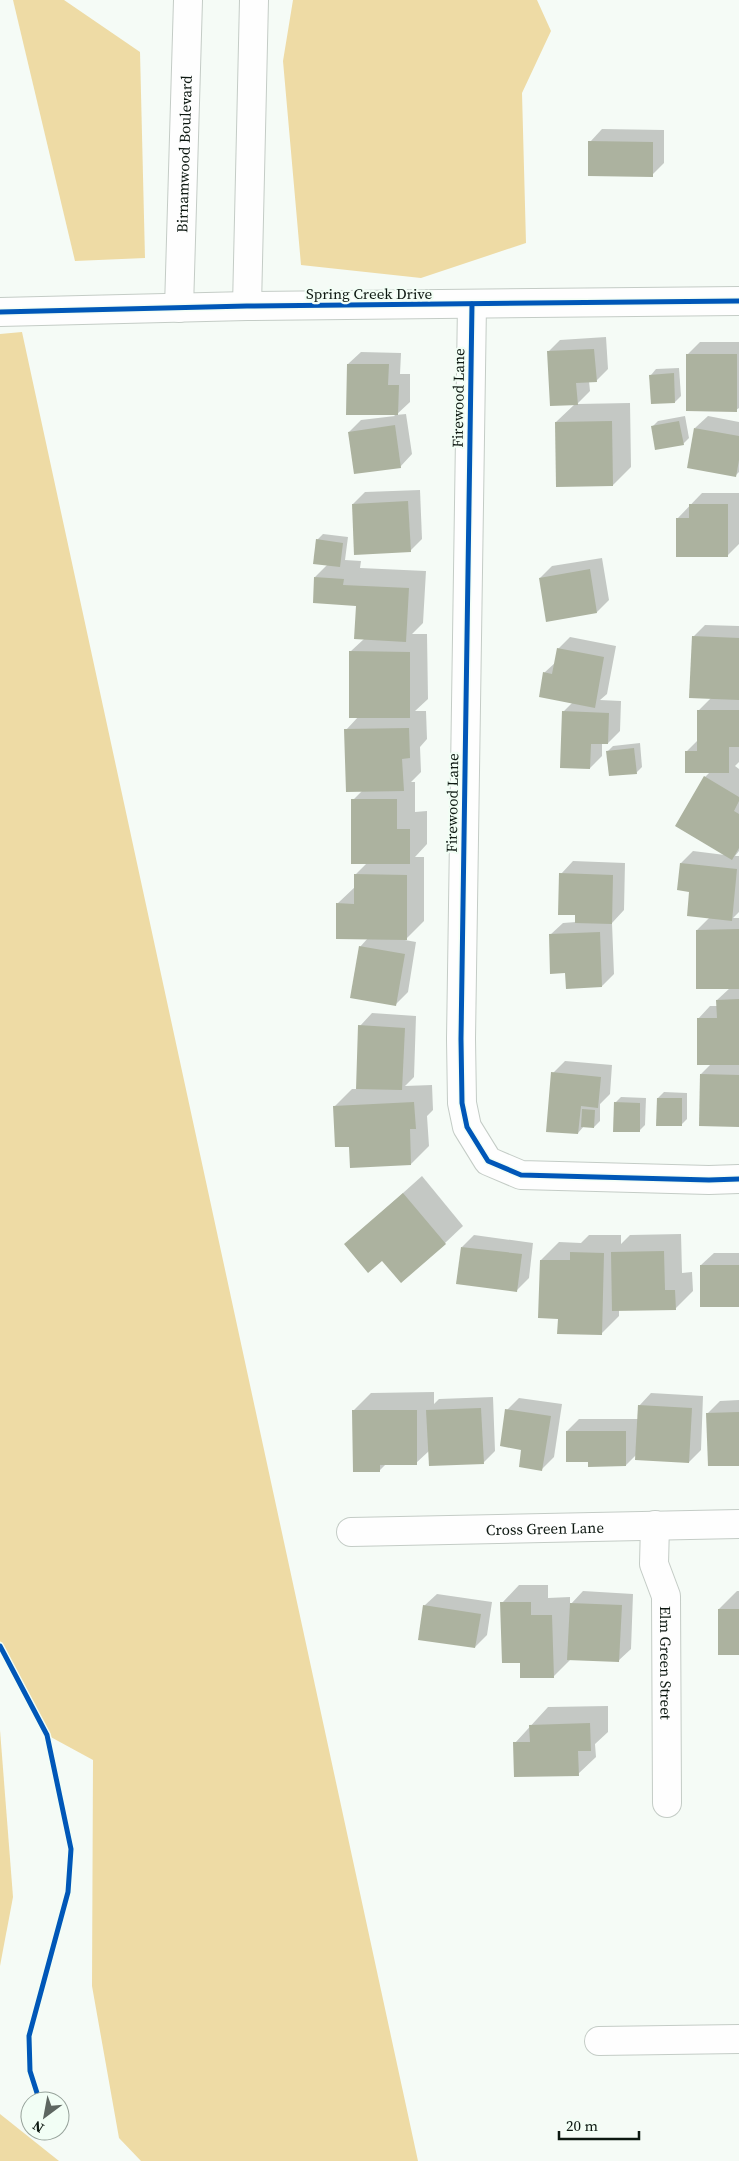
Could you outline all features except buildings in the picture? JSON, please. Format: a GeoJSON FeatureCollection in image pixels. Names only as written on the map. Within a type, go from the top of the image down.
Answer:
{"type":"FeatureCollection","features":[{"type":"Feature","properties":{"kind":"street","name":"Birnamwood Boulevard"},"geometry":{"type":"LineString","coordinates":[[179,308],[188,0]]}},
{"type":"Feature","properties":{"kind":"street"},"geometry":{"type":"LineString","coordinates":[[247,306],[254,0]]}},
{"type":"Feature","properties":{"kind":"street","name":"Spring Creek Drive"},"geometry":{"type":"LineString","coordinates":[[0,312],[247,306],[739,301]]}},
{"type":"Feature","properties":{"kind":"street","name":"Firewood Lane"},"geometry":{"type":"LineString","coordinates":[[472,304],[461,1039],[462,1103],[467,1127],[488,1161],[521,1175],[739,1179]]}},
{"type":"Feature","properties":{"kind":"street","name":"Cross Green Lane"},"geometry":{"type":"LineString","coordinates":[[351,1532],[739,1524]]}},
{"type":"Feature","properties":{"kind":"street","name":"Elm Green Street"},"geometry":{"type":"LineString","coordinates":[[655,1525],[654,1564],[666,1596],[668,1802]]}},
{"type":"Feature","properties":{"kind":"street"},"geometry":{"type":"LineString","coordinates":[[599,2041],[739,2039]]}},
{"type":"Feature","properties":{"kind":"shaded area"},"geometry":{"type":"Polygon","coordinates":[[[13,0],[64,0],[140,52],[145,258],[75,261],[13,0]]]}},
{"type":"Feature","properties":{"kind":"shaded area"},"geometry":{"type":"Polygon","coordinates":[[[293,0],[537,0],[551,31],[522,93],[526,243],[421,278],[301,265],[283,61],[293,0]]]}},
{"type":"Feature","properties":{"kind":"shaded area"},"geometry":{"type":"Polygon","coordinates":[[[22,332],[418,2161],[141,2161],[119,2138],[92,1986],[93,1760],[47,1735],[0,1641],[0,334],[22,332]]]}},
{"type":"Feature","properties":{"kind":"shaded area"},"geometry":{"type":"Polygon","coordinates":[[[0,1730],[13,1897],[0,1966],[0,1730]]]}},
{"type":"Feature","properties":{"kind":"shaded area"},"geometry":{"type":"Polygon","coordinates":[[[0,2114],[20,2130],[20,2141],[34,2141],[59,2161],[0,2161],[0,2114]]]}},
{"type":"Feature","properties":{"kind":"cycle path"},"geometry":{"type":"LineString","coordinates":[[0,312],[247,306],[739,301]]}},
{"type":"Feature","properties":{"kind":"cycle path"},"geometry":{"type":"LineString","coordinates":[[472,304],[461,1039],[462,1103],[467,1127],[488,1161],[521,1175],[709,1180],[739,1179]]}},
{"type":"Feature","properties":{"kind":"cycle path"},"geometry":{"type":"LineString","coordinates":[[0,1646],[47,1735],[71,1849],[68,1892],[29,2036],[30,2071],[36,2091]]}}]}
